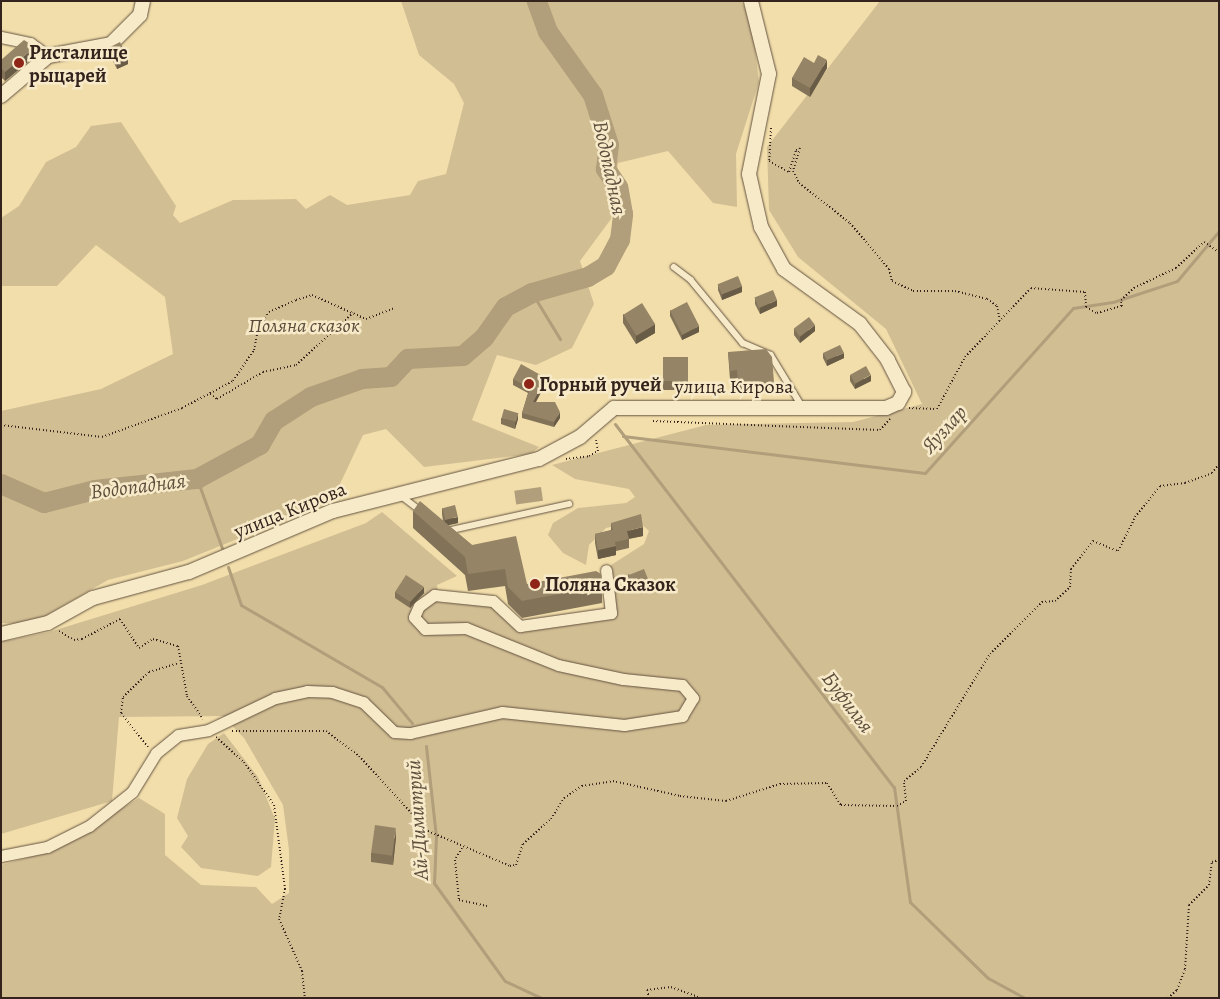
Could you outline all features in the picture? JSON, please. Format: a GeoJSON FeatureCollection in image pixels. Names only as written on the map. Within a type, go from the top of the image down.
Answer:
{"type":"FeatureCollection","features":[{"type":"Feature","properties":{"kind":"street"},"geometry":{"type":"LineString","coordinates":[[1,96],[48,56],[110,44],[140,15],[143,1]]}},
{"type":"Feature","properties":{"kind":"street","name":"улица Кирова"},"geometry":{"type":"LineString","coordinates":[[1,634],[48,623],[93,598],[189,572],[333,511],[540,459],[580,437],[614,408],[802,406],[886,408],[898,402],[904,392],[888,360],[860,324],[784,269],[761,226],[749,174],[769,74],[751,1]]}},
{"type":"Feature","properties":{"kind":"street"},"geometry":{"type":"LineString","coordinates":[[1,37],[30,43],[48,56]]}},
{"type":"Feature","properties":{"kind":"street"},"geometry":{"type":"LineString","coordinates":[[1,856],[47,847],[89,826],[132,792],[156,752],[178,735],[208,730],[275,698],[307,691],[332,692],[363,702],[394,732],[410,732],[502,712],[624,725],[682,716],[693,698],[682,685],[623,679],[558,665],[466,628],[425,629],[414,617],[419,606],[434,595],[493,601],[520,626],[611,613],[606,570]]}},
{"type":"Feature","properties":{"kind":"lane"},"geometry":{"type":"LineString","coordinates":[[674,267],[691,280],[743,343],[771,355],[802,406]]}},
{"type":"Feature","properties":{"kind":"lane"},"geometry":{"type":"LineString","coordinates":[[398,494],[430,519]]}},
{"type":"Feature","properties":{"kind":"lane"},"geometry":{"type":"LineString","coordinates":[[436,525],[452,531],[570,504]]}},
{"type":"Feature","properties":{"kind":"path"},"geometry":{"type":"LineString","coordinates":[[771,123],[769,161],[790,172],[800,148],[793,171],[799,183],[850,223],[889,269],[892,281],[913,291],[955,291],[987,299],[997,306],[1000,321]]}},
{"type":"Feature","properties":{"kind":"path"},"geometry":{"type":"LineString","coordinates":[[902,411],[911,407],[936,409],[958,366],[1031,288],[1085,292],[1086,307],[1097,313],[1115,309],[1134,288],[1176,268],[1204,242],[1219,252]]}},
{"type":"Feature","properties":{"kind":"path"},"geometry":{"type":"LineString","coordinates":[[1,425],[102,437],[210,394],[244,369],[270,312],[312,294],[353,313],[375,319],[395,308]]}},
{"type":"Feature","properties":{"kind":"path"},"geometry":{"type":"LineString","coordinates":[[210,394],[217,399],[263,372],[296,365],[353,313]]}},
{"type":"Feature","properties":{"kind":"path"},"geometry":{"type":"LineString","coordinates":[[646,420],[880,430],[894,416]]}},
{"type":"Feature","properties":{"kind":"path"},"geometry":{"type":"LineString","coordinates":[[561,460],[598,451],[598,442],[589,435]]}},
{"type":"Feature","properties":{"kind":"path"},"geometry":{"type":"LineString","coordinates":[[208,730],[326,732],[359,756],[428,831],[462,848],[516,865],[523,844],[551,819],[564,798],[582,786],[613,781],[680,796],[726,801],[780,784],[827,783],[841,805],[897,806],[906,801],[904,781],[921,767],[990,654],[1042,602],[1055,601],[1070,587],[1072,569],[1093,541],[1118,551],[1135,517],[1160,486],[1185,483],[1212,473],[1219,464]]}},
{"type":"Feature","properties":{"kind":"path"},"geometry":{"type":"LineString","coordinates":[[48,623],[74,640],[90,637],[120,619],[139,648],[153,639],[178,646],[179,663],[187,696],[208,730],[244,762],[274,806],[285,889],[279,919],[302,971],[305,998]]}},
{"type":"Feature","properties":{"kind":"path"},"geometry":{"type":"LineString","coordinates":[[156,752],[142,742],[121,713],[123,697],[149,672],[179,663]]}},
{"type":"Feature","properties":{"kind":"path"},"geometry":{"type":"LineString","coordinates":[[462,848],[455,860],[459,900],[488,906]]}},
{"type":"Feature","properties":{"kind":"path"},"geometry":{"type":"LineString","coordinates":[[1168,998],[1177,990],[1186,969],[1189,905],[1209,885],[1212,862],[1219,860]]}},
{"type":"Feature","properties":{"kind":"path"},"geometry":{"type":"LineString","coordinates":[[650,998],[648,990],[670,987],[701,998]]}},
{"type":"Feature","properties":{"kind":"green space","name":"Поляна сказок"},"geometry":{"type":"Polygon","coordinates":[[[401,1],[529,1],[530,6],[549,1],[741,1],[751,17],[759,82],[736,154],[737,207],[713,203],[668,151],[618,163],[611,219],[580,261],[594,304],[572,348],[536,365],[497,355],[472,420],[539,447],[531,454],[424,467],[386,429],[363,435],[332,501],[183,561],[108,580],[31,624],[1,623],[1,411],[101,389],[173,354],[165,297],[96,245],[57,286],[1,286],[1,218],[19,206],[46,162],[76,147],[91,126],[121,122],[176,206],[173,215],[180,223],[233,200],[296,199],[306,209],[330,195],[347,205],[410,195],[418,181],[446,174],[464,103],[454,84],[419,55],[401,1]]]}},
{"type":"Feature","properties":{"kind":"green space"},"geometry":{"type":"Polygon","coordinates":[[[880,1],[1219,1],[1219,998],[1,998],[1,865],[52,851],[139,798],[165,814],[165,855],[201,885],[256,887],[272,904],[289,893],[289,850],[283,805],[244,738],[223,716],[119,717],[112,801],[1,834],[1,642],[49,632],[202,585],[366,523],[382,512],[457,576],[437,585],[439,602],[493,606],[519,630],[614,619],[608,567],[644,544],[649,531],[638,521],[606,528],[589,545],[586,565],[563,553],[548,535],[553,523],[578,508],[626,503],[635,497],[629,489],[575,479],[552,465],[706,425],[853,422],[922,404],[886,329],[798,257],[769,210],[767,147],[880,1]]]}},
{"type":"Feature","properties":{"kind":"green space"},"geometry":{"type":"Polygon","coordinates":[[[224,733],[258,777],[275,819],[271,867],[258,876],[201,868],[181,847],[188,836],[177,818],[187,779],[208,744],[224,733]]]}},
{"type":"Feature","properties":{"kind":"shaded area"},"geometry":{"type":"Polygon","coordinates":[[[541,487],[543,501],[516,505],[514,491],[541,487]]]}},
{"type":"Feature","properties":{"kind":"building"},"geometry":{"type":"Polygon","coordinates":[[[24,40],[35,47],[5,72],[1,68],[1,60],[24,40]]]}},
{"type":"Feature","properties":{"kind":"building"},"geometry":{"type":"Polygon","coordinates":[[[120,42],[128,58],[117,63],[109,47],[120,42]]]}},
{"type":"Feature","properties":{"kind":"building"},"geometry":{"type":"Polygon","coordinates":[[[818,55],[827,60],[810,88],[792,78],[804,57],[814,63],[818,55]]]}},
{"type":"Feature","properties":{"kind":"building"},"geometry":{"type":"Polygon","coordinates":[[[738,276],[742,286],[722,294],[718,284],[738,276]]]}},
{"type":"Feature","properties":{"kind":"building"},"geometry":{"type":"Polygon","coordinates":[[[773,290],[777,300],[759,308],[754,297],[773,290]]]}},
{"type":"Feature","properties":{"kind":"building"},"geometry":{"type":"Polygon","coordinates":[[[687,302],[699,326],[682,335],[670,311],[687,302]]]}},
{"type":"Feature","properties":{"kind":"building"},"geometry":{"type":"Polygon","coordinates":[[[642,303],[655,324],[637,336],[623,315],[642,303]]]}},
{"type":"Feature","properties":{"kind":"building"},"geometry":{"type":"Polygon","coordinates":[[[809,317],[815,325],[800,336],[794,328],[809,317]]]}},
{"type":"Feature","properties":{"kind":"building"},"geometry":{"type":"Polygon","coordinates":[[[840,345],[844,353],[827,360],[823,353],[840,345]]]}},
{"type":"Feature","properties":{"kind":"building"},"geometry":{"type":"Polygon","coordinates":[[[766,349],[772,357],[774,382],[738,385],[737,370],[730,371],[728,352],[766,349]]]}},
{"type":"Feature","properties":{"kind":"building"},"geometry":{"type":"Polygon","coordinates":[[[663,357],[688,357],[688,381],[663,381],[663,357]]]}},
{"type":"Feature","properties":{"kind":"building"},"geometry":{"type":"Polygon","coordinates":[[[521,364],[546,378],[533,402],[555,402],[560,412],[554,422],[522,413],[530,388],[513,379],[521,364]]]}},
{"type":"Feature","properties":{"kind":"building"},"geometry":{"type":"Polygon","coordinates":[[[866,366],[871,375],[855,383],[850,375],[866,366]]]}},
{"type":"Feature","properties":{"kind":"building"},"geometry":{"type":"Polygon","coordinates":[[[504,409],[518,413],[516,422],[502,418],[504,409]]]}},
{"type":"Feature","properties":{"kind":"building"},"geometry":{"type":"Polygon","coordinates":[[[420,501],[472,545],[516,536],[527,584],[596,571],[601,574],[602,586],[522,601],[508,587],[505,569],[468,574],[465,557],[413,511],[420,501]]]}},
{"type":"Feature","properties":{"kind":"building"},"geometry":{"type":"Polygon","coordinates":[[[455,505],[458,517],[445,520],[442,508],[455,505]]]}},
{"type":"Feature","properties":{"kind":"building"},"geometry":{"type":"Polygon","coordinates":[[[641,514],[643,527],[627,531],[629,539],[615,542],[616,546],[598,550],[595,534],[613,530],[611,523],[641,514]]]}},
{"type":"Feature","properties":{"kind":"building"},"geometry":{"type":"Polygon","coordinates":[[[644,569],[648,579],[632,586],[628,575],[644,569]]]}},
{"type":"Feature","properties":{"kind":"building"},"geometry":{"type":"Polygon","coordinates":[[[406,575],[424,587],[410,602],[395,592],[406,575]]]}},
{"type":"Feature","properties":{"kind":"building"},"geometry":{"type":"Polygon","coordinates":[[[375,825],[396,828],[392,856],[371,853],[375,825]]]}},
{"type":"Feature","properties":{"kind":"waterway","name":"Водопадная"},"geometry":{"type":"LineString","coordinates":[[1,484],[44,503],[95,490],[197,479],[260,445],[274,421],[311,397],[362,379],[391,377],[408,359],[463,356],[484,338],[506,307],[532,293],[588,277],[606,266],[620,240],[623,214],[618,187],[606,169],[609,145],[593,95],[548,32],[537,1]]}},
{"type":"Feature","properties":{"kind":"waterway","name":"Яузлар"},"geometry":{"type":"LineString","coordinates":[[623,436],[925,473],[1073,308],[1113,302],[1177,281],[1219,231]]}},
{"type":"Feature","properties":{"kind":"waterway","name":"Яузлар"},"geometry":{"type":"LineString","coordinates":[[532,293],[560,339]]}},
{"type":"Feature","properties":{"kind":"waterway","name":"Буфилья"},"geometry":{"type":"LineString","coordinates":[[615,424],[894,787],[910,902],[988,978],[1025,998]]}},
{"type":"Feature","properties":{"kind":"waterway","name":"Ай-Димитрий"},"geometry":{"type":"LineString","coordinates":[[197,479],[222,548]]}},
{"type":"Feature","properties":{"kind":"waterway","name":"Ай-Димитрий"},"geometry":{"type":"LineString","coordinates":[[228,567],[241,605],[382,687],[412,723]]}},
{"type":"Feature","properties":{"kind":"waterway","name":"Ай-Димитрий"},"geometry":{"type":"LineString","coordinates":[[426,746],[436,836],[434,883],[505,981],[541,998]]}},
{"type":"Feature","properties":{"kind":"place","name":"Ристалище рыцарей"},"geometry":{"type":"Point","coordinates":[19,63]}},
{"type":"Feature","properties":{"kind":"place","name":"Горный ручей"},"geometry":{"type":"Point","coordinates":[529,384]}},
{"type":"Feature","properties":{"kind":"place","name":"Поляна Сказок"},"geometry":{"type":"Point","coordinates":[535,584]}}]}
